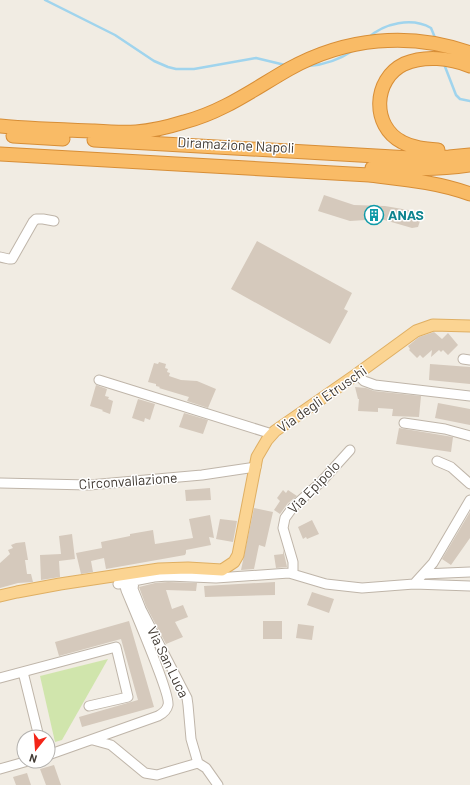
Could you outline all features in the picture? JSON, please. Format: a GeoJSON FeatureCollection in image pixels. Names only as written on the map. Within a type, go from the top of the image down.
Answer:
{"type":"FeatureCollection","features":[{"type":"Feature","properties":{"kind":"highway"},"geometry":{"type":"LineString","coordinates":[[0,126],[117,132],[146,131],[185,122],[210,114],[251,93],[262,85],[313,57],[335,49],[381,40],[415,40],[434,43],[470,53]]}},
{"type":"Feature","properties":{"kind":"highway"},"geometry":{"type":"LineString","coordinates":[[470,66],[458,62],[427,58],[403,65],[395,70],[383,86],[379,109],[382,121],[395,138],[409,146],[424,149],[449,150],[470,148]]}},
{"type":"Feature","properties":{"kind":"highway","name":"Diramazione Napoli"},"geometry":{"type":"LineString","coordinates":[[0,135],[411,158],[470,155]]}},
{"type":"Feature","properties":{"kind":"highway","name":"Diramazione Napoli"},"geometry":{"type":"LineString","coordinates":[[0,148],[391,169],[451,168],[470,165]]}},
{"type":"Feature","properties":{"kind":"highway"},"geometry":{"type":"LineString","coordinates":[[0,154],[369,175],[428,183],[460,190],[470,194]]}},
{"type":"Feature","properties":{"kind":"main road","name":"Via degli Etruschi"},"geometry":{"type":"LineString","coordinates":[[228,573],[238,555],[258,457],[261,449],[273,432],[416,331],[424,327],[441,324],[470,326]]}},
{"type":"Feature","properties":{"kind":"main road"},"geometry":{"type":"LineString","coordinates":[[0,596],[60,584],[158,569],[188,568],[216,570],[228,573]]}},
{"type":"Feature","properties":{"kind":"street"},"geometry":{"type":"LineString","coordinates":[[0,257],[12,259],[36,219],[54,221]]}},
{"type":"Feature","properties":{"kind":"street"},"geometry":{"type":"LineString","coordinates":[[357,374],[364,381],[375,385],[470,396]]}},
{"type":"Feature","properties":{"kind":"street"},"geometry":{"type":"LineString","coordinates":[[100,380],[273,432]]}},
{"type":"Feature","properties":{"kind":"street"},"geometry":{"type":"LineString","coordinates":[[146,389],[273,432]]}},
{"type":"Feature","properties":{"kind":"street"},"geometry":{"type":"LineString","coordinates":[[404,423],[453,431],[470,436]]}},
{"type":"Feature","properties":{"kind":"street","name":"Via Epipolo"},"geometry":{"type":"LineString","coordinates":[[293,574],[293,562],[283,528],[285,518],[293,507],[321,482],[350,450]]}},
{"type":"Feature","properties":{"kind":"street"},"geometry":{"type":"LineString","coordinates":[[437,461],[451,467],[470,484]]}},
{"type":"Feature","properties":{"kind":"street","name":"Circonvallazione"},"geometry":{"type":"LineString","coordinates":[[0,483],[89,485],[202,475],[256,467]]}},
{"type":"Feature","properties":{"kind":"street"},"geometry":{"type":"LineString","coordinates":[[414,584],[433,563],[470,500]]}},
{"type":"Feature","properties":{"kind":"street"},"geometry":{"type":"LineString","coordinates":[[424,574],[470,572]]}},
{"type":"Feature","properties":{"kind":"street"},"geometry":{"type":"LineString","coordinates":[[56,752],[158,716],[166,710],[168,705],[162,679],[126,590],[121,583],[168,576],[216,578],[228,573],[289,573],[326,584],[362,588],[414,584],[470,586]]}},
{"type":"Feature","properties":{"kind":"street","name":"Via San Luca"},"geometry":{"type":"LineString","coordinates":[[134,581],[133,589],[141,609],[187,698],[191,739],[198,763],[206,768],[218,785]]}},
{"type":"Feature","properties":{"kind":"street"},"geometry":{"type":"LineString","coordinates":[[0,678],[116,647],[128,697],[89,706]]}},
{"type":"Feature","properties":{"kind":"street"},"geometry":{"type":"LineString","coordinates":[[23,672],[37,729]]}},
{"type":"Feature","properties":{"kind":"street"},"geometry":{"type":"LineString","coordinates":[[92,740],[111,745],[145,773],[157,775],[198,763]]}},
{"type":"Feature","properties":{"kind":"street"},"geometry":{"type":"LineString","coordinates":[[0,769],[16,764]]}},
{"type":"Feature","properties":{"kind":"green space"},"geometry":{"type":"Polygon","coordinates":[[[108,659],[62,740],[56,742],[56,729],[52,729],[40,676],[108,659]]]}},
{"type":"Feature","properties":{"kind":"building","name":"ANAS"},"geometry":{"type":"Polygon","coordinates":[[[324,195],[354,205],[385,206],[414,211],[421,218],[418,227],[412,228],[381,219],[350,221],[318,211],[324,195]]]}},
{"type":"Feature","properties":{"kind":"building"},"geometry":{"type":"Polygon","coordinates":[[[257,241],[352,293],[344,309],[348,311],[330,344],[231,289],[257,241]]]}},
{"type":"Feature","properties":{"kind":"building"},"geometry":{"type":"Polygon","coordinates":[[[434,332],[442,339],[448,333],[458,345],[448,355],[443,350],[441,352],[439,350],[431,357],[432,350],[423,358],[420,355],[417,358],[409,350],[410,349],[408,346],[419,337],[434,332]]]}},
{"type":"Feature","properties":{"kind":"building"},"geometry":{"type":"Polygon","coordinates":[[[159,362],[166,364],[165,368],[168,369],[167,372],[170,373],[169,376],[181,380],[197,381],[216,389],[208,408],[187,401],[189,397],[159,388],[160,387],[156,386],[156,384],[148,382],[154,363],[158,364],[159,362]]]}},
{"type":"Feature","properties":{"kind":"building"},"geometry":{"type":"Polygon","coordinates":[[[430,364],[470,367],[470,384],[429,380],[430,364]]]}},
{"type":"Feature","properties":{"kind":"building"},"geometry":{"type":"Polygon","coordinates":[[[96,385],[107,389],[105,396],[109,397],[108,399],[113,401],[110,414],[90,406],[96,385]]]}},
{"type":"Feature","properties":{"kind":"building"},"geometry":{"type":"Polygon","coordinates":[[[355,387],[366,388],[374,391],[421,396],[419,417],[392,416],[393,409],[378,408],[378,412],[358,411],[359,399],[355,387]]]}},
{"type":"Feature","properties":{"kind":"building"},"geometry":{"type":"Polygon","coordinates":[[[138,399],[155,404],[150,420],[145,418],[144,422],[132,418],[138,399]]]}},
{"type":"Feature","properties":{"kind":"building"},"geometry":{"type":"Polygon","coordinates":[[[438,403],[470,409],[470,425],[435,418],[438,403]]]}},
{"type":"Feature","properties":{"kind":"building"},"geometry":{"type":"Polygon","coordinates":[[[184,413],[208,420],[203,434],[179,427],[184,413]]]}},
{"type":"Feature","properties":{"kind":"building"},"geometry":{"type":"Polygon","coordinates":[[[399,428],[453,437],[451,452],[396,444],[399,428]]]}},
{"type":"Feature","properties":{"kind":"building"},"geometry":{"type":"Polygon","coordinates":[[[210,488],[211,500],[186,501],[185,490],[210,488]]]}},
{"type":"Feature","properties":{"kind":"building"},"geometry":{"type":"Polygon","coordinates":[[[283,490],[286,493],[288,490],[297,496],[288,503],[280,514],[274,510],[280,501],[277,498],[283,490]]]}},
{"type":"Feature","properties":{"kind":"building"},"geometry":{"type":"Polygon","coordinates":[[[254,508],[273,512],[265,547],[259,545],[254,569],[241,570],[254,508]]]}},
{"type":"Feature","properties":{"kind":"building"},"geometry":{"type":"Polygon","coordinates":[[[470,512],[470,538],[451,565],[442,559],[470,512]]]}},
{"type":"Feature","properties":{"kind":"building"},"geometry":{"type":"Polygon","coordinates":[[[210,515],[214,538],[209,537],[211,545],[186,550],[185,555],[106,569],[104,558],[91,561],[93,572],[81,574],[76,553],[102,548],[101,542],[130,536],[130,534],[153,530],[155,544],[193,538],[189,519],[210,515]]]}},
{"type":"Feature","properties":{"kind":"building"},"geometry":{"type":"Polygon","coordinates":[[[220,519],[237,521],[233,542],[216,539],[220,519]]]}},
{"type":"Feature","properties":{"kind":"building"},"geometry":{"type":"Polygon","coordinates":[[[312,520],[319,534],[303,539],[298,527],[312,520]]]}},
{"type":"Feature","properties":{"kind":"building"},"geometry":{"type":"Polygon","coordinates":[[[72,534],[75,559],[59,561],[60,577],[41,580],[40,555],[61,554],[59,536],[72,534]]]}},
{"type":"Feature","properties":{"kind":"building"},"geometry":{"type":"Polygon","coordinates":[[[25,542],[28,560],[25,560],[27,574],[31,574],[33,582],[18,583],[0,588],[0,563],[10,554],[8,550],[13,548],[11,545],[25,542]]]}},
{"type":"Feature","properties":{"kind":"building"},"geometry":{"type":"Polygon","coordinates":[[[283,549],[287,567],[276,568],[274,555],[283,554],[283,549]]]}},
{"type":"Feature","properties":{"kind":"building"},"geometry":{"type":"Polygon","coordinates":[[[275,582],[275,595],[205,597],[204,586],[275,582]]]}},
{"type":"Feature","properties":{"kind":"building"},"geometry":{"type":"Polygon","coordinates":[[[155,583],[197,583],[196,591],[166,590],[172,609],[183,605],[188,617],[175,622],[183,637],[166,644],[146,606],[139,587],[155,583]]]}},
{"type":"Feature","properties":{"kind":"building"},"geometry":{"type":"Polygon","coordinates":[[[312,592],[334,599],[329,613],[307,605],[312,592]]]}},
{"type":"Feature","properties":{"kind":"building"},"geometry":{"type":"Polygon","coordinates":[[[129,621],[154,707],[82,727],[79,717],[138,700],[121,639],[59,656],[55,642],[129,621]]]}},
{"type":"Feature","properties":{"kind":"building"},"geometry":{"type":"Polygon","coordinates":[[[263,621],[282,621],[282,639],[263,639],[263,621]]]}},
{"type":"Feature","properties":{"kind":"building"},"geometry":{"type":"Polygon","coordinates":[[[298,624],[314,626],[312,640],[296,638],[298,624]]]}},
{"type":"Feature","properties":{"kind":"building"},"geometry":{"type":"Polygon","coordinates":[[[40,769],[55,769],[61,785],[46,785],[40,769]]]}},
{"type":"Feature","properties":{"kind":"building"},"geometry":{"type":"Polygon","coordinates":[[[27,773],[31,785],[16,785],[13,777],[27,773]]]}},
{"type":"Feature","properties":{"kind":"waterway"},"geometry":{"type":"LineString","coordinates":[[45,0],[115,35],[154,61],[168,67],[176,69],[194,69],[256,58],[285,65]]}},
{"type":"Feature","properties":{"kind":"waterway"},"geometry":{"type":"LineString","coordinates":[[368,38],[390,25],[407,22],[431,28],[436,40]]}},
{"type":"Feature","properties":{"kind":"waterway"},"geometry":{"type":"LineString","coordinates":[[308,66],[332,61],[343,57],[354,50]]}},
{"type":"Feature","properties":{"kind":"waterway"},"geometry":{"type":"LineString","coordinates":[[444,64],[456,95],[460,99],[470,101]]}},
{"type":"Feature","properties":{"kind":"place","name":"ANAS"},"geometry":{"type":"Point","coordinates":[374,215]}}]}
